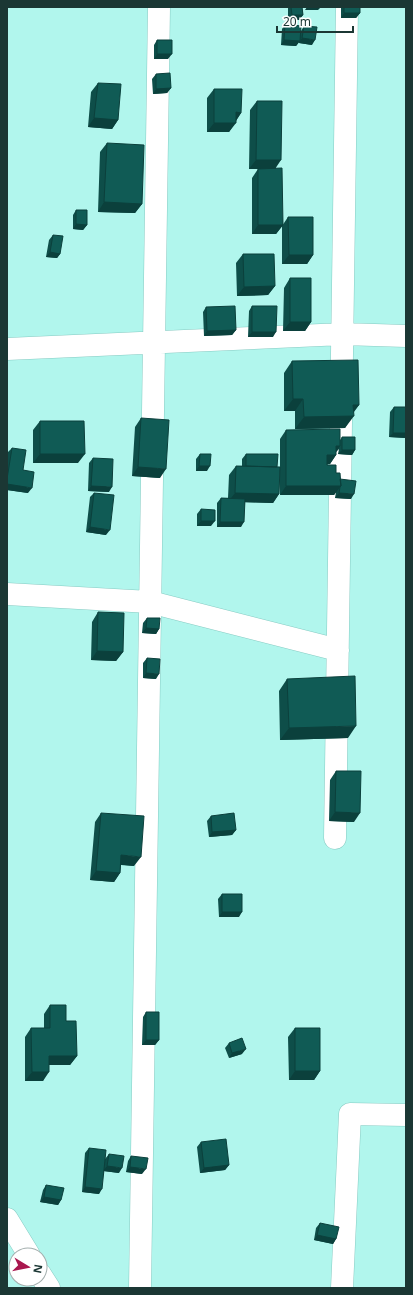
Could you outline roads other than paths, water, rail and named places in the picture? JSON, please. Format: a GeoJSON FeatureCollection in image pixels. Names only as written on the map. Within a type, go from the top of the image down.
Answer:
{"type":"FeatureCollection","features":[{"type":"Feature","properties":{"kind":"street"},"geometry":{"type":"LineString","coordinates":[[140,1288],[159,7]]}},
{"type":"Feature","properties":{"kind":"street"},"geometry":{"type":"LineString","coordinates":[[335,838],[347,7]]}},
{"type":"Feature","properties":{"kind":"street"},"geometry":{"type":"LineString","coordinates":[[7,348],[342,334],[406,336]]}},
{"type":"Feature","properties":{"kind":"street"},"geometry":{"type":"LineString","coordinates":[[7,594],[150,602],[338,650]]}},
{"type":"Feature","properties":{"kind":"street"},"geometry":{"type":"LineString","coordinates":[[342,1288],[350,1114],[406,1115]]}},
{"type":"Feature","properties":{"kind":"street"},"geometry":{"type":"LineString","coordinates":[[7,1219],[24,1247]]}}]}
